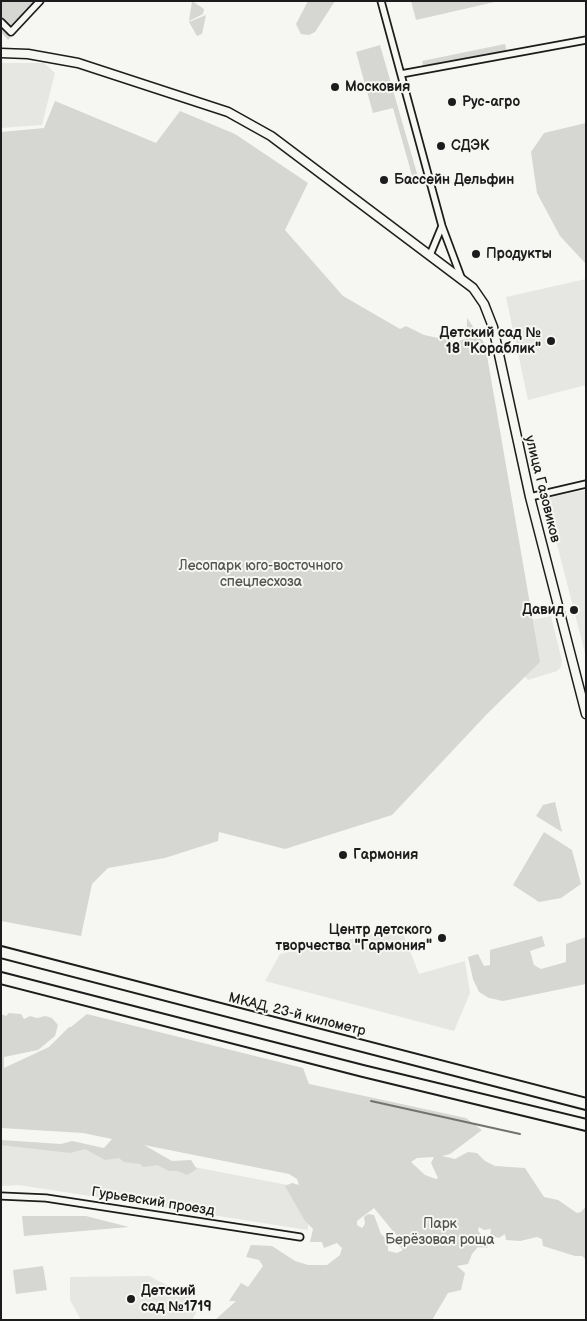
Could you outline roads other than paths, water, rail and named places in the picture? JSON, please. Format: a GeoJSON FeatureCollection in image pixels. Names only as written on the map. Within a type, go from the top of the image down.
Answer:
{"type":"FeatureCollection","features":[{"type":"Feature","properties":{"kind":"highway","name":"МКАД, 23-й километр"},"geometry":{"type":"LineString","coordinates":[[1,952],[586,1104]]}},
{"type":"Feature","properties":{"kind":"highway"},"geometry":{"type":"LineString","coordinates":[[1,978],[363,1071],[586,1125]]}},
{"type":"Feature","properties":{"kind":"street"},"geometry":{"type":"LineString","coordinates":[[1,22],[10,32],[40,1]]}},
{"type":"Feature","properties":{"kind":"street"},"geometry":{"type":"LineString","coordinates":[[381,1],[437,209],[461,277]]}},
{"type":"Feature","properties":{"kind":"street"},"geometry":{"type":"LineString","coordinates":[[402,74],[586,40]]}},
{"type":"Feature","properties":{"kind":"street","name":"улица Газовиков"},"geometry":{"type":"LineString","coordinates":[[1,53],[28,54],[78,63],[228,112],[271,136],[461,277],[473,288],[484,304],[493,327],[530,497],[586,714]]}},
{"type":"Feature","properties":{"kind":"street"},"geometry":{"type":"LineString","coordinates":[[430,255],[442,226]]}},
{"type":"Feature","properties":{"kind":"street"},"geometry":{"type":"LineString","coordinates":[[530,497],[586,484]]}},
{"type":"Feature","properties":{"kind":"street","name":"Гурьевский проезд"},"geometry":{"type":"LineString","coordinates":[[1,1196],[46,1198],[300,1237]]}},
{"type":"Feature","properties":{"kind":"waterway"},"geometry":{"type":"LineString","coordinates":[[371,1101],[520,1134]]}},
{"type":"Feature","properties":{"kind":"place","name":"Московия"},"geometry":{"type":"Point","coordinates":[335,87]}},
{"type":"Feature","properties":{"kind":"place","name":"Рус-агро"},"geometry":{"type":"Point","coordinates":[452,102]}},
{"type":"Feature","properties":{"kind":"place","name":"СДЭК"},"geometry":{"type":"Point","coordinates":[441,146]}},
{"type":"Feature","properties":{"kind":"place","name":"Бассейн Дельфин"},"geometry":{"type":"Point","coordinates":[384,180]}},
{"type":"Feature","properties":{"kind":"place","name":"Продукты"},"geometry":{"type":"Point","coordinates":[476,254]}},
{"type":"Feature","properties":{"kind":"place","name":"Детский сад № 18 \"Кораблик\""},"geometry":{"type":"Point","coordinates":[551,341]}},
{"type":"Feature","properties":{"kind":"place","name":"Давид"},"geometry":{"type":"Point","coordinates":[574,610]}},
{"type":"Feature","properties":{"kind":"place","name":"Гармония"},"geometry":{"type":"Point","coordinates":[343,855]}},
{"type":"Feature","properties":{"kind":"place","name":"Центр детского творчества \"Гармония\""},"geometry":{"type":"Point","coordinates":[442,938]}},
{"type":"Feature","properties":{"kind":"place","name":"Детский сад №1719"},"geometry":{"type":"Point","coordinates":[131,1299]}},
{"type":"Feature","properties":{"kind":"park label","name":"Лесопарк юго-восточного спецлесхоза"},"geometry":{"type":"Point","coordinates":[261,574]}},
{"type":"Feature","properties":{"kind":"park label","name":"Парк Берёзовая роща"},"geometry":{"type":"Point","coordinates":[440,1232]}}]}
